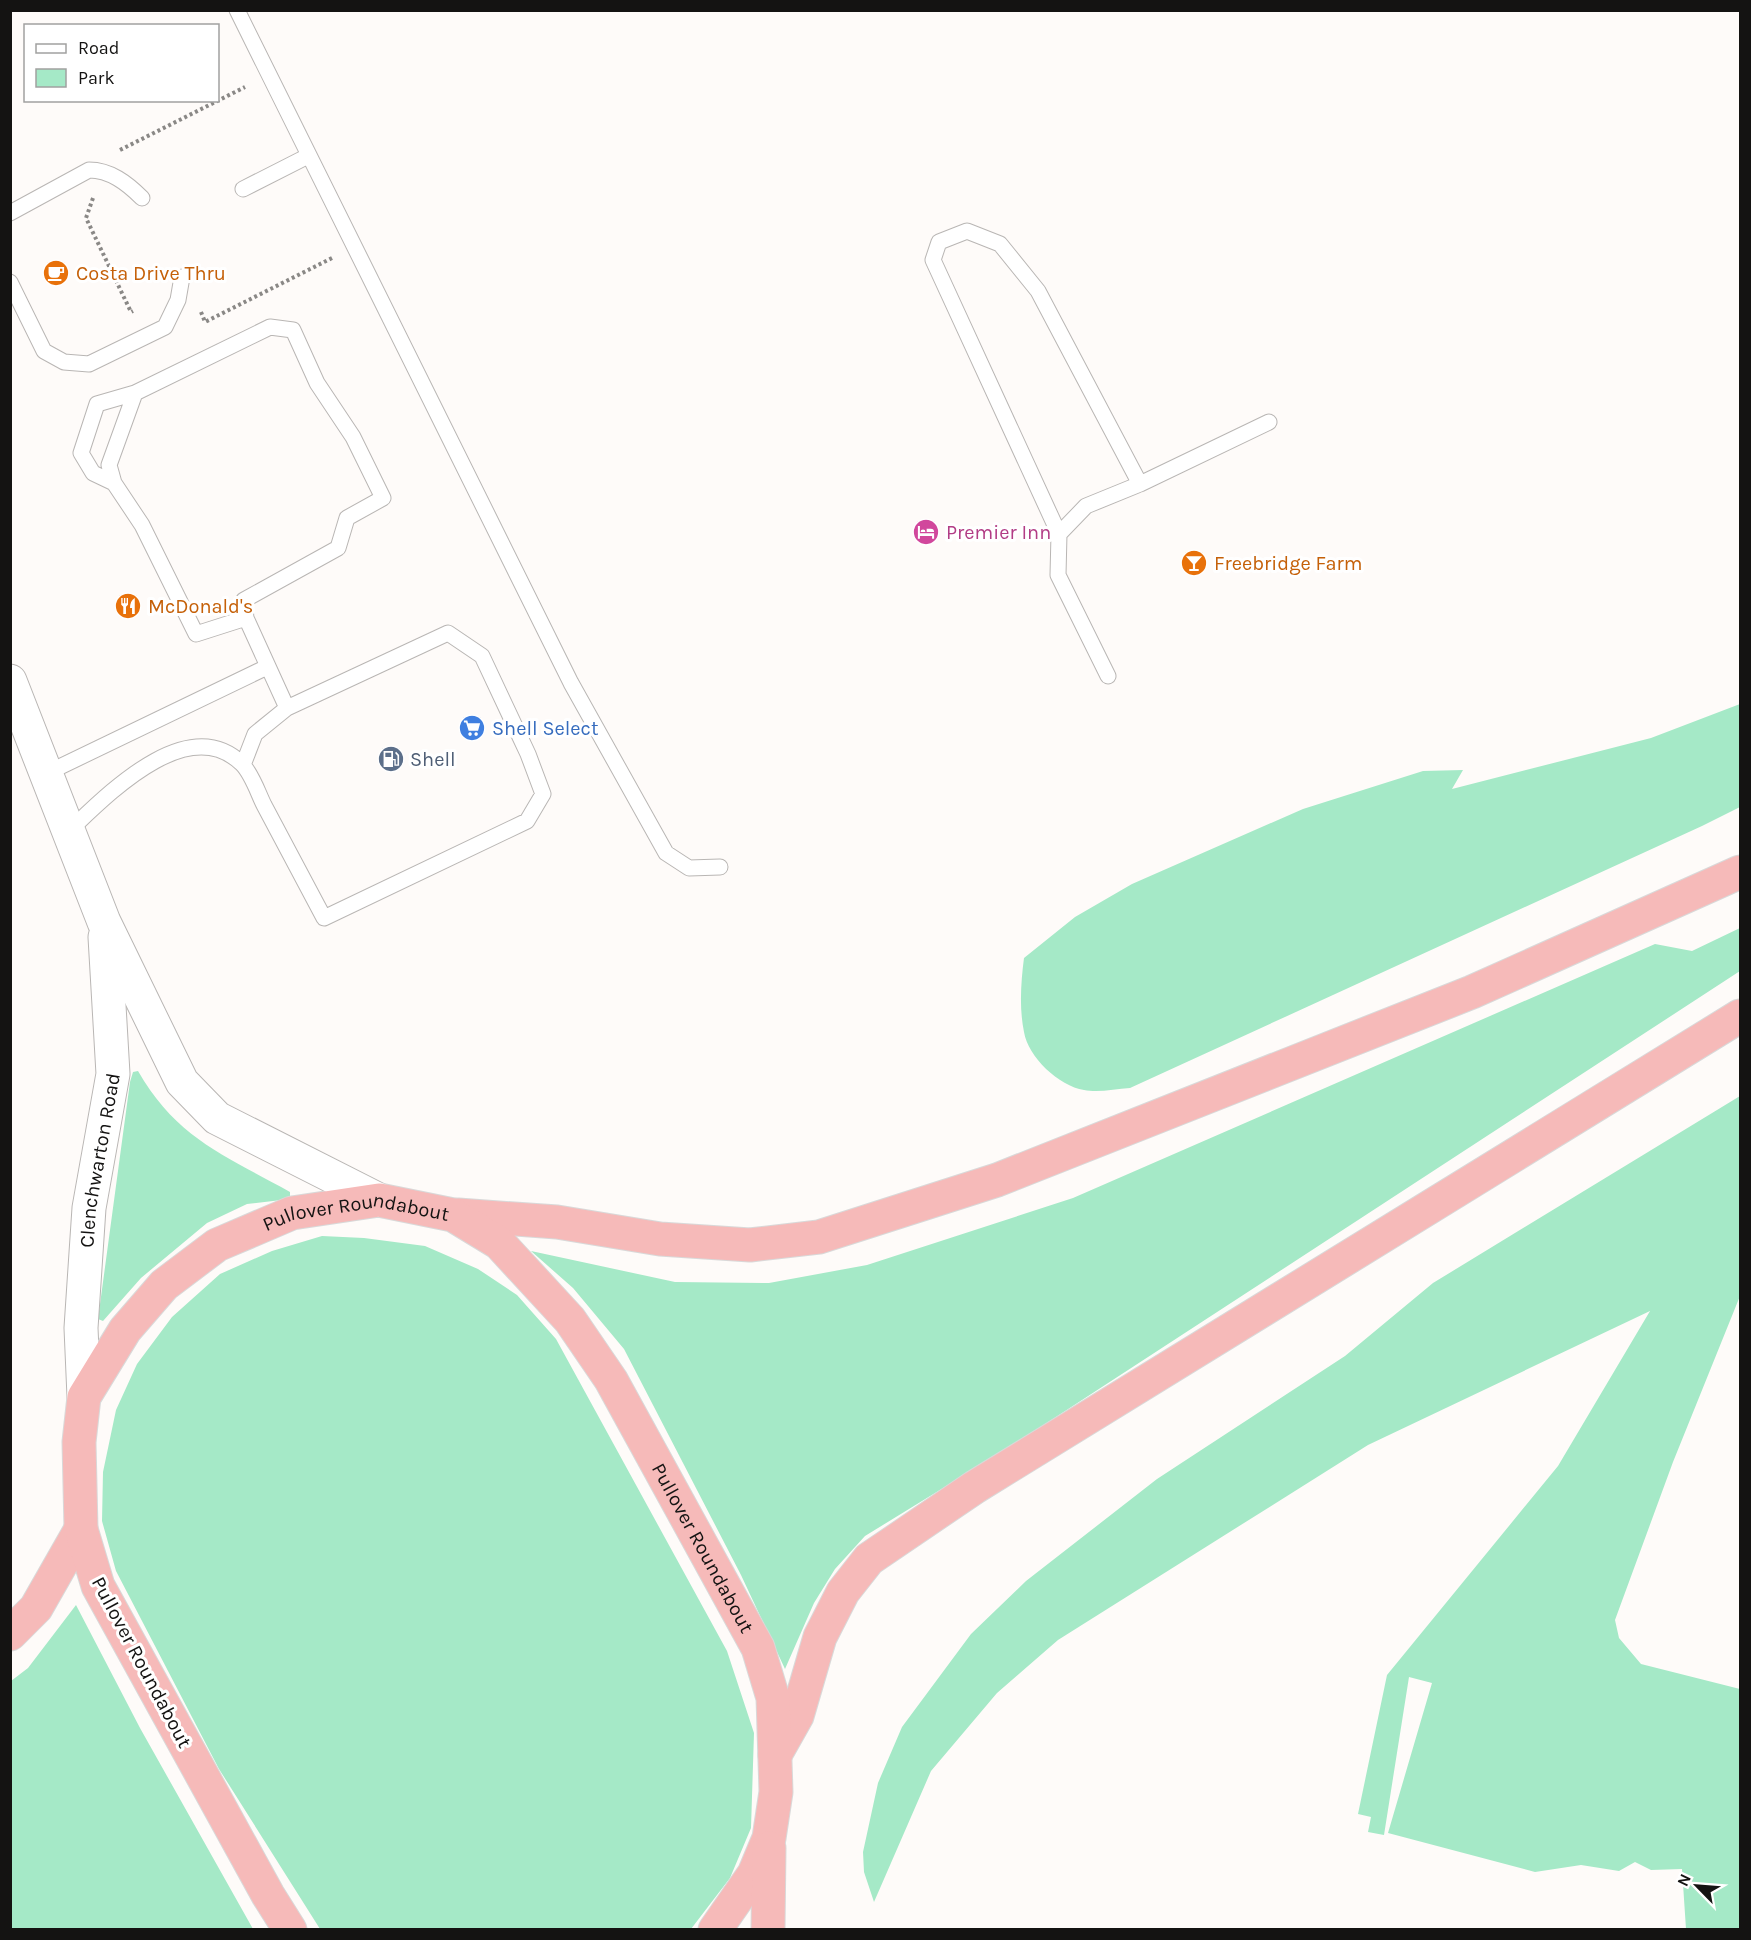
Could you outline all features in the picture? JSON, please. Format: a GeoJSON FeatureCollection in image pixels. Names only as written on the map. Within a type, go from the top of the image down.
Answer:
{"type":"FeatureCollection","features":[{"type":"Feature","properties":{"kind":"highway"},"geometry":{"type":"LineString","coordinates":[[453,1215],[557,1222],[660,1239],[750,1245],[819,1237],[997,1180],[1417,1014],[1472,992],[1740,872]]}},
{"type":"Feature","properties":{"kind":"highway"},"geometry":{"type":"LineString","coordinates":[[775,1755],[797,1716],[820,1637],[843,1592],[868,1559],[975,1487],[1740,1016]]}},
{"type":"Feature","properties":{"kind":"highway","name":"Pullover Roundabout"},"geometry":{"type":"LineString","coordinates":[[290,1929],[268,1895],[98,1586],[81,1529],[79,1442],[84,1397],[125,1330],[164,1285],[217,1245],[292,1213],[379,1200],[453,1215],[499,1243],[570,1320],[611,1380],[758,1648],[773,1698],[776,1792],[769,1838],[754,1874],[715,1929]]}},
{"type":"Feature","properties":{"kind":"highway"},"geometry":{"type":"LineString","coordinates":[[10,1634],[36,1608],[81,1529]]}},
{"type":"Feature","properties":{"kind":"highway"},"geometry":{"type":"LineString","coordinates":[[768,1929],[769,1838]]}},
{"type":"Feature","properties":{"kind":"street","name":"Clenchwarton Road"},"geometry":{"type":"LineString","coordinates":[[10,681],[105,922],[182,1082],[217,1118],[379,1200]]}},
{"type":"Feature","properties":{"kind":"street","name":"Clenchwarton Road"},"geometry":{"type":"LineString","coordinates":[[84,1397],[81,1328],[89,1208],[113,1074],[105,922]]}},
{"type":"Feature","properties":{"kind":"lane"},"geometry":{"type":"LineString","coordinates":[[237,10],[572,683],[666,853],[689,868],[720,867]]}},
{"type":"Feature","properties":{"kind":"lane"},"geometry":{"type":"LineString","coordinates":[[243,189],[308,156]]}},
{"type":"Feature","properties":{"kind":"lane"},"geometry":{"type":"LineString","coordinates":[[10,213],[89,170],[103,170],[131,187],[142,198]]}},
{"type":"Feature","properties":{"kind":"lane"},"geometry":{"type":"LineString","coordinates":[[1108,676],[1058,575],[1059,534],[933,260],[939,242],[967,231],[999,244],[1038,291],[1140,484]]}},
{"type":"Feature","properties":{"kind":"lane"},"geometry":{"type":"LineString","coordinates":[[10,282],[44,351],[64,362],[89,364],[165,327],[178,300],[182,277]]}},
{"type":"Feature","properties":{"kind":"lane"},"geometry":{"type":"LineString","coordinates":[[114,483],[93,473],[81,453],[97,404],[135,393],[270,327],[293,330],[317,383],[353,437],[383,498],[347,518],[338,548],[244,600],[246,618],[287,708]]}},
{"type":"Feature","properties":{"kind":"lane"},"geometry":{"type":"LineString","coordinates":[[135,393],[109,465],[114,483],[142,525],[196,634],[246,618]]}},
{"type":"Feature","properties":{"kind":"lane"},"geometry":{"type":"LineString","coordinates":[[1059,534],[1086,506],[1140,484],[1269,422]]}},
{"type":"Feature","properties":{"kind":"lane"},"geometry":{"type":"LineString","coordinates":[[69,831],[110,792],[150,762],[187,748],[218,749],[243,765],[324,918],[527,821],[543,794],[528,754],[482,656],[448,633],[287,708],[255,734],[243,765]]}},
{"type":"Feature","properties":{"kind":"lane"},"geometry":{"type":"LineString","coordinates":[[47,773],[267,667]]}},
{"type":"Feature","properties":{"kind":"path"},"geometry":{"type":"LineString","coordinates":[[219,100],[268,75]]}},
{"type":"Feature","properties":{"kind":"path"},"geometry":{"type":"LineString","coordinates":[[215,102],[109,156],[103,170],[86,218],[131,312],[164,297],[199,306],[205,322],[354,247]]}},
{"type":"Feature","properties":{"kind":"green space"},"geometry":{"type":"Polygon","coordinates":[[[1740,704],[1740,807],[1702,826],[1130,1088],[1095,1091],[1084,1090],[1065,1083],[1046,1069],[1027,1042],[1022,1023],[1021,1004],[1024,958],[1075,917],[1132,884],[1303,809],[1423,771],[1463,770],[1452,789],[1651,738],[1740,704]]]}},
{"type":"Feature","properties":{"kind":"green space"},"geometry":{"type":"Polygon","coordinates":[[[1740,928],[1740,971],[1010,1447],[865,1536],[835,1569],[814,1603],[785,1669],[741,1575],[624,1349],[573,1288],[531,1251],[675,1282],[769,1283],[867,1265],[1073,1198],[1655,944],[1692,951],[1740,928]]]}},
{"type":"Feature","properties":{"kind":"green space"},"geometry":{"type":"Polygon","coordinates":[[[138,1071],[169,1114],[186,1130],[224,1156],[290,1192],[290,1199],[247,1204],[207,1223],[141,1278],[103,1321],[98,1319],[130,1082],[133,1072],[138,1071]]]}},
{"type":"Feature","properties":{"kind":"green space"},"geometry":{"type":"Polygon","coordinates":[[[1740,1096],[1740,1296],[1673,1462],[1615,1620],[1619,1638],[1641,1664],[1740,1689],[1740,1929],[1686,1929],[1682,1869],[1651,1870],[1635,1862],[1619,1871],[1581,1865],[1535,1872],[1388,1833],[1432,1683],[1409,1677],[1384,1835],[1368,1832],[1371,1817],[1358,1814],[1387,1675],[1558,1466],[1650,1311],[1368,1445],[1058,1640],[997,1693],[931,1771],[874,1902],[864,1872],[863,1852],[878,1783],[902,1727],[971,1634],[1026,1581],[1157,1479],[1345,1356],[1433,1283],[1740,1096]]]}},
{"type":"Feature","properties":{"kind":"green space"},"geometry":{"type":"Polygon","coordinates":[[[322,1236],[364,1238],[425,1246],[478,1269],[517,1295],[556,1339],[727,1651],[754,1733],[751,1828],[730,1878],[691,1929],[320,1929],[219,1769],[116,1571],[102,1521],[103,1472],[116,1410],[137,1364],[172,1317],[220,1274],[272,1251],[322,1236]]]}},
{"type":"Feature","properties":{"kind":"green space"},"geometry":{"type":"Polygon","coordinates":[[[76,1605],[140,1728],[253,1929],[11,1929],[11,1681],[28,1668],[76,1605]]]}},
{"type":"Feature","properties":{"kind":"place","name":"Costa Drive Thru"},"geometry":{"type":"Point","coordinates":[56,273]}},
{"type":"Feature","properties":{"kind":"place","name":"Premier Inn"},"geometry":{"type":"Point","coordinates":[926,532]}},
{"type":"Feature","properties":{"kind":"place","name":"Freebridge Farm"},"geometry":{"type":"Point","coordinates":[1194,563]}},
{"type":"Feature","properties":{"kind":"place","name":"McDonald's"},"geometry":{"type":"Point","coordinates":[128,606]}},
{"type":"Feature","properties":{"kind":"place","name":"Shell Select"},"geometry":{"type":"Point","coordinates":[472,728]}},
{"type":"Feature","properties":{"kind":"place","name":"Shell"},"geometry":{"type":"Point","coordinates":[391,759]}}]}
